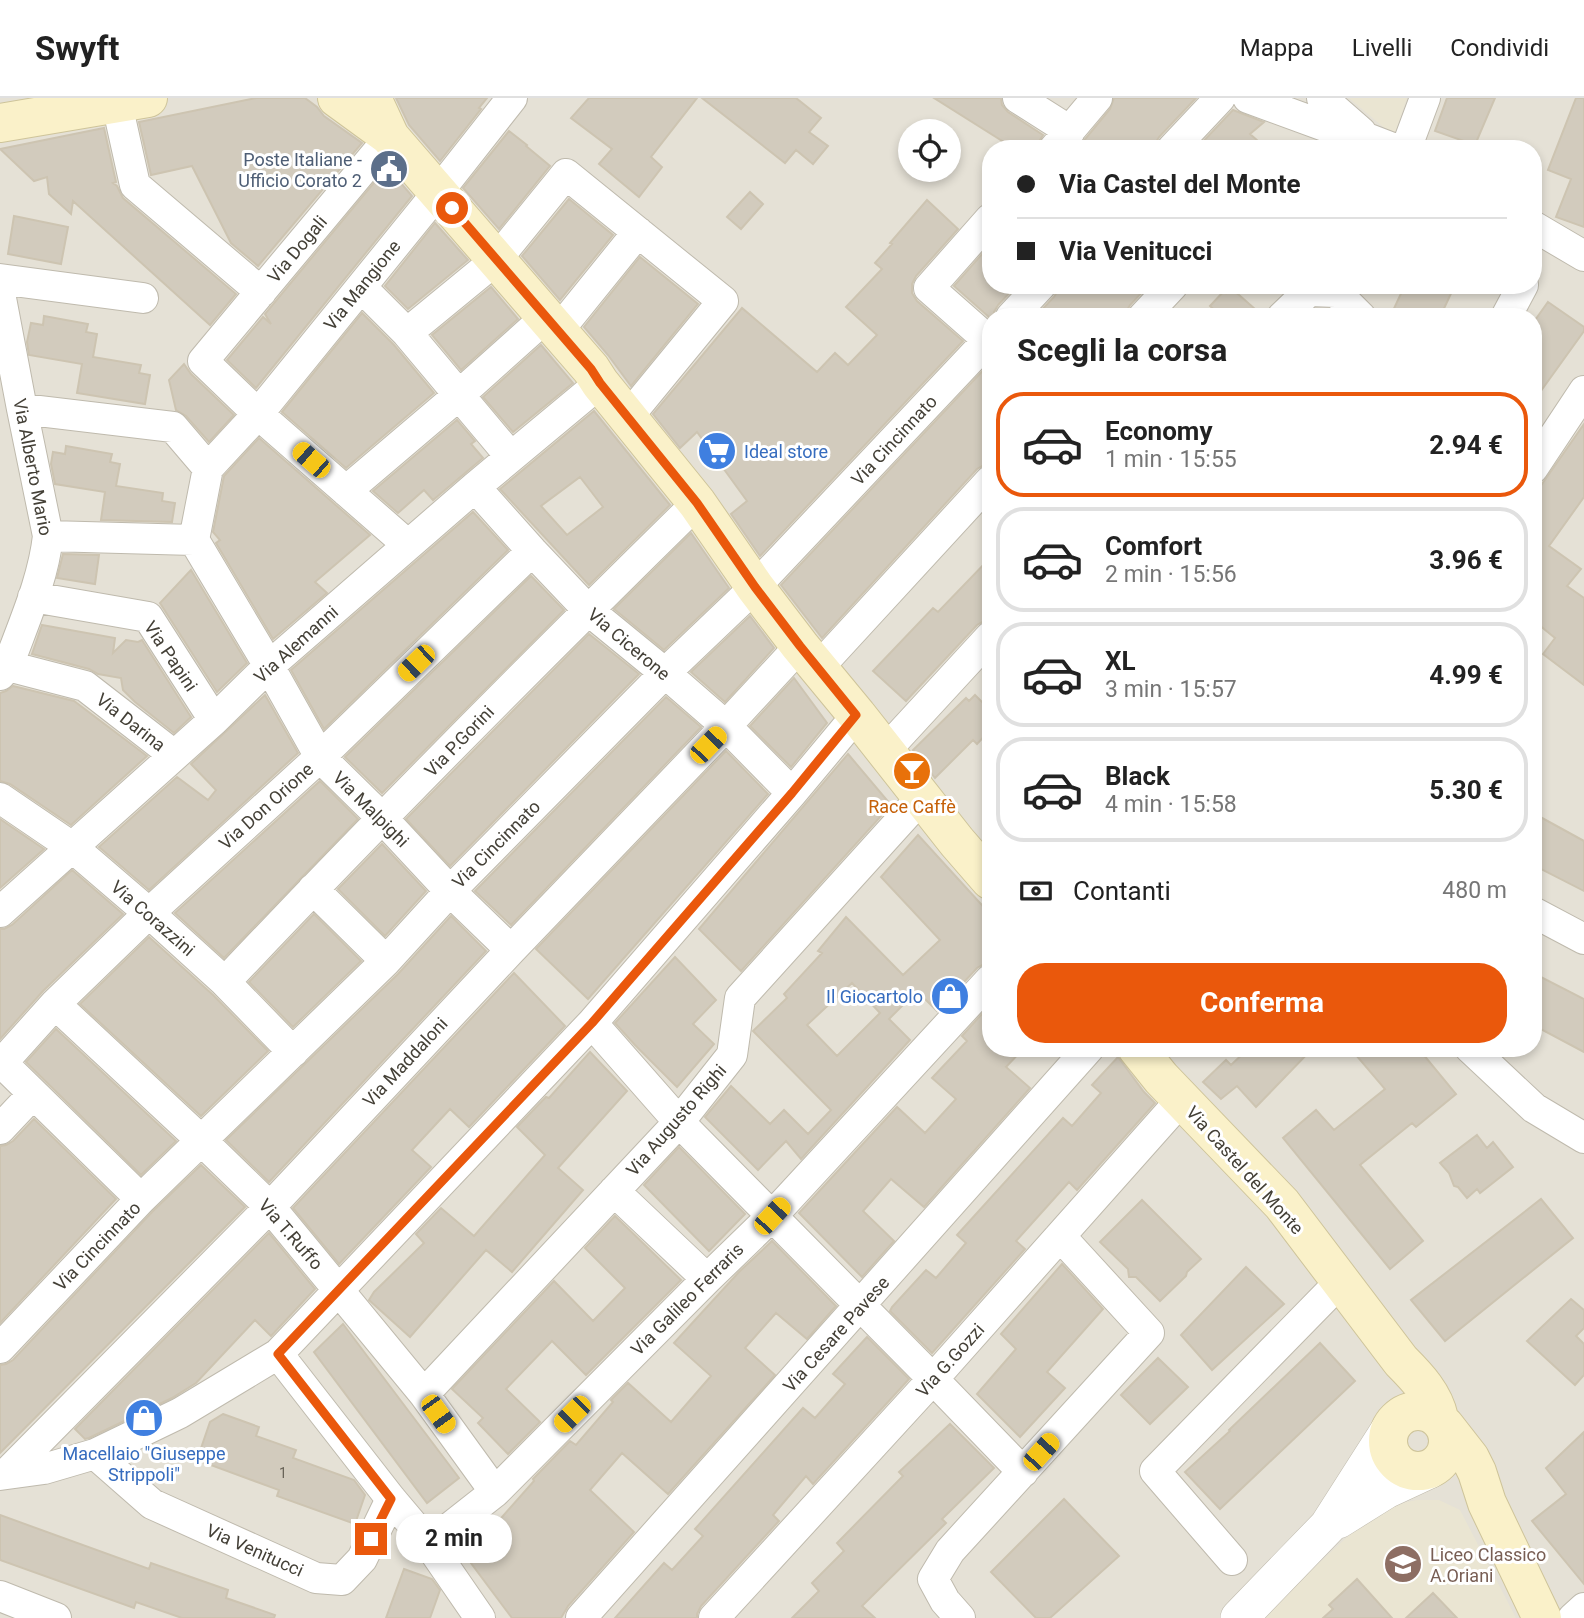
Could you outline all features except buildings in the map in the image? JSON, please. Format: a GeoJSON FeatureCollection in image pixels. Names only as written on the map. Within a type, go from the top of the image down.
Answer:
{"type":"FeatureCollection","features":[{"type":"Feature","properties":{"kind":"main road"},"geometry":{"type":"LineString","coordinates":[[337,98],[390,137],[591,369],[627,418],[697,503],[755,587],[809,657],[982,871]]}},
{"type":"Feature","properties":{"kind":"main road"},"geometry":{"type":"LineString","coordinates":[[372,98],[390,137]]}},
{"type":"Feature","properties":{"kind":"main road"},"geometry":{"type":"LineString","coordinates":[[0,123],[133,101]]}},
{"type":"Feature","properties":{"kind":"main road","name":"Via Castel del Monte"},"geometry":{"type":"LineString","coordinates":[[1144,1057],[1161,1078],[1282,1204],[1401,1361],[1418,1378],[1437,1407],[1442,1422],[1470,1458],[1487,1503],[1542,1618]]}},
{"type":"Feature","properties":{"kind":"main road","name":"Via Castel del Monte"},"geometry":{"type":"LineString","coordinates":[[1401,1361],[1405,1377],[1404,1395],[1388,1438],[1392,1457],[1408,1469],[1429,1469],[1455,1477],[1472,1487],[1487,1503]]}},
{"type":"Feature","properties":{"kind":"main road"},"geometry":{"type":"LineString","coordinates":[[1394,1423],[1412,1411],[1422,1410],[1442,1422],[1448,1436],[1448,1447],[1438,1464],[1429,1469]]}},
{"type":"Feature","properties":{"kind":"street","name":"Via Mangione"},"geometry":{"type":"LineString","coordinates":[[208,468],[258,414],[512,98]]}},
{"type":"Feature","properties":{"kind":"street"},"geometry":{"type":"LineString","coordinates":[[1018,98],[1062,140],[1097,98]]}},
{"type":"Feature","properties":{"kind":"street"},"geometry":{"type":"LineString","coordinates":[[1180,140],[1220,98]]}},
{"type":"Feature","properties":{"kind":"street"},"geometry":{"type":"LineString","coordinates":[[1248,98],[1353,140]]}},
{"type":"Feature","properties":{"kind":"street"},"geometry":{"type":"LineString","coordinates":[[1322,98],[1358,140]]}},
{"type":"Feature","properties":{"kind":"street"},"geometry":{"type":"LineString","coordinates":[[1409,140],[1425,98]]}},
{"type":"Feature","properties":{"kind":"street"},"geometry":{"type":"LineString","coordinates":[[133,101],[135,185],[261,292]]}},
{"type":"Feature","properties":{"kind":"street","name":"Via Dogali"},"geometry":{"type":"LineString","coordinates":[[258,414],[203,361],[390,137]]}},
{"type":"Feature","properties":{"kind":"street"},"geometry":{"type":"LineString","coordinates":[[407,333],[496,260],[566,174],[723,301],[627,418]]}},
{"type":"Feature","properties":{"kind":"street"},"geometry":{"type":"LineString","coordinates":[[982,228],[929,288],[982,333]]}},
{"type":"Feature","properties":{"kind":"street"},"geometry":{"type":"LineString","coordinates":[[1542,231],[1584,256]]}},
{"type":"Feature","properties":{"kind":"street"},"geometry":{"type":"LineString","coordinates":[[346,491],[458,396],[552,324],[638,232]]}},
{"type":"Feature","properties":{"kind":"street"},"geometry":{"type":"LineString","coordinates":[[0,279],[143,298]]}},
{"type":"Feature","properties":{"kind":"street"},"geometry":{"type":"LineString","coordinates":[[360,287],[407,333],[511,457]]}},
{"type":"Feature","properties":{"kind":"street","name":"Via Alberto Mario"},"geometry":{"type":"LineString","coordinates":[[0,293],[48,536],[46,555],[33,597],[3,667]]}},
{"type":"Feature","properties":{"kind":"street"},"geometry":{"type":"LineString","coordinates":[[1019,308],[1033,294]]}},
{"type":"Feature","properties":{"kind":"street"},"geometry":{"type":"LineString","coordinates":[[1151,308],[1165,294]]}},
{"type":"Feature","properties":{"kind":"street"},"geometry":{"type":"LineString","coordinates":[[1291,308],[1306,294]]}},
{"type":"Feature","properties":{"kind":"street"},"geometry":{"type":"LineString","coordinates":[[1338,294],[1352,308]]}},
{"type":"Feature","properties":{"kind":"street","name":"Via Cincinnato"},"geometry":{"type":"LineString","coordinates":[[0,1348],[141,1199],[386,961],[450,891],[664,673],[755,587],[982,346]]}},
{"type":"Feature","properties":{"kind":"street","name":"Via Alemanni"},"geometry":{"type":"LineString","coordinates":[[0,912],[214,720],[269,666],[475,487],[600,383]]}},
{"type":"Feature","properties":{"kind":"street"},"geometry":{"type":"LineString","coordinates":[[1542,454],[1584,391]]}},
{"type":"Feature","properties":{"kind":"street"},"geometry":{"type":"LineString","coordinates":[[22,409],[173,427],[208,468],[194,540],[48,536]]}},
{"type":"Feature","properties":{"kind":"street"},"geometry":{"type":"LineString","coordinates":[[258,414],[408,545]]}},
{"type":"Feature","properties":{"kind":"street","name":"Via Cicerone"},"geometry":{"type":"LineString","coordinates":[[475,487],[588,610],[726,726],[792,793]]}},
{"type":"Feature","properties":{"kind":"street","name":"Via Maddaloni"},"geometry":{"type":"LineString","coordinates":[[3,1475],[270,1207],[726,726],[809,657],[982,489]]}},
{"type":"Feature","properties":{"kind":"street","name":"Via P.Gorini"},"geometry":{"type":"LineString","coordinates":[[225,982],[313,889],[697,503]]}},
{"type":"Feature","properties":{"kind":"street","name":"Via Malpighi"},"geometry":{"type":"LineString","coordinates":[[194,540],[320,757],[511,950]]}},
{"type":"Feature","properties":{"kind":"street","name":"Via Don Orione"},"geometry":{"type":"LineString","coordinates":[[1,1062],[55,1004],[149,913],[320,757],[531,551]]}},
{"type":"Feature","properties":{"kind":"street","name":"Via Papini"},"geometry":{"type":"LineString","coordinates":[[33,597],[148,617],[214,720]]}},
{"type":"Feature","properties":{"kind":"street"},"geometry":{"type":"LineString","coordinates":[[885,751],[982,646]]}},
{"type":"Feature","properties":{"kind":"street","name":"Via Darina"},"geometry":{"type":"LineString","coordinates":[[3,667],[85,686],[174,755]]}},
{"type":"Feature","properties":{"kind":"street"},"geometry":{"type":"LineString","coordinates":[[3,1475],[44,1469],[95,1454],[180,1413],[278,1354],[592,1023],[792,793],[856,715]]}},
{"type":"Feature","properties":{"kind":"street","name":"Via Augusto Righi"},"geometry":{"type":"LineString","coordinates":[[424,1394],[679,1122],[732,1055],[740,998],[922,797]]}},
{"type":"Feature","properties":{"kind":"street","name":"Via Corazzini"},"geometry":{"type":"LineString","coordinates":[[0,798],[72,847],[149,913],[225,982],[293,1052]]}},
{"type":"Feature","properties":{"kind":"street"},"geometry":{"type":"LineString","coordinates":[[313,889],[386,961]]}},
{"type":"Feature","properties":{"kind":"street"},"geometry":{"type":"LineString","coordinates":[[1542,917],[1584,939]]}},
{"type":"Feature","properties":{"kind":"street","name":"Via Galileo Ferraris"},"geometry":{"type":"LineString","coordinates":[[429,1544],[495,1492],[772,1216],[982,989]]}},
{"type":"Feature","properties":{"kind":"street","name":"Via T.Ruffo"},"geometry":{"type":"LineString","coordinates":[[55,1004],[270,1207],[424,1394],[495,1492]]}},
{"type":"Feature","properties":{"kind":"street"},"geometry":{"type":"LineString","coordinates":[[592,1023],[679,1122],[1023,1472]]}},
{"type":"Feature","properties":{"kind":"street","name":"Via Cesare Pavese"},"geometry":{"type":"LineString","coordinates":[[582,1618],[1080,1057]]}},
{"type":"Feature","properties":{"kind":"street"},"geometry":{"type":"LineString","coordinates":[[1480,1057],[1534,1108],[1584,1138]]}},
{"type":"Feature","properties":{"kind":"street"},"geometry":{"type":"LineString","coordinates":[[1,1062],[141,1199]]}},
{"type":"Feature","properties":{"kind":"street"},"geometry":{"type":"LineString","coordinates":[[0,1129],[33,1094]]}},
{"type":"Feature","properties":{"kind":"street","name":"Via G.Gozzi"},"geometry":{"type":"LineString","coordinates":[[732,1611],[933,1379],[1182,1099]]}},
{"type":"Feature","properties":{"kind":"street"},"geometry":{"type":"LineString","coordinates":[[614,1191],[707,1279]]}},
{"type":"Feature","properties":{"kind":"street"},"geometry":{"type":"LineString","coordinates":[[960,1618],[945,1601],[933,1579],[950,1551],[1149,1333],[1060,1236]]}},
{"type":"Feature","properties":{"kind":"street"},"geometry":{"type":"LineString","coordinates":[[1231,1560],[1155,1471],[1340,1282]]}},
{"type":"Feature","properties":{"kind":"street"},"geometry":{"type":"LineString","coordinates":[[278,1354],[429,1544],[480,1618]]}},
{"type":"Feature","properties":{"kind":"street"},"geometry":{"type":"LineString","coordinates":[[1240,1618],[1328,1526],[1394,1423]]}},
{"type":"Feature","properties":{"kind":"street","name":"Via Venitucci"},"geometry":{"type":"LineString","coordinates":[[95,1454],[152,1504],[316,1578],[342,1580],[362,1559],[391,1499]]}},
{"type":"Feature","properties":{"kind":"street"},"geometry":{"type":"LineString","coordinates":[[1328,1526],[1386,1490],[1429,1469]]}},
{"type":"Feature","properties":{"kind":"street"},"geometry":{"type":"LineString","coordinates":[[0,1596],[56,1618]]}},
{"type":"Feature","properties":{"kind":"street"},"geometry":{"type":"LineString","coordinates":[[1573,1618],[1584,1608]]}},
{"type":"Feature","properties":{"kind":"shaded area"},"geometry":{"type":"Polygon","coordinates":[[[0,98],[1584,98],[1584,1618],[0,1618],[0,98]]]}},
{"type":"Feature","properties":{"kind":"shaded area"},"geometry":{"type":"Polygon","coordinates":[[[1349,98],[1407,98],[1394,136],[1349,98]]]}},
{"type":"Feature","properties":{"kind":"shaded area","name":"Liceo Classico A.Oriani"},"geometry":{"type":"Polygon","coordinates":[[[1417,1500],[1439,1500],[1460,1510],[1516,1618],[1259,1618],[1380,1507],[1417,1500]]]}},
{"type":"Feature","properties":{"kind":"place","name":"Poste Italiane - Ufficio Corato 2"},"geometry":{"type":"Point","coordinates":[389,169]}},
{"type":"Feature","properties":{"kind":"place","name":"Ideal store"},"geometry":{"type":"Point","coordinates":[717,451]}},
{"type":"Feature","properties":{"kind":"place","name":"Race Caffè"},"geometry":{"type":"Point","coordinates":[912,771]}},
{"type":"Feature","properties":{"kind":"place","name":"Il Giocartolo"},"geometry":{"type":"Point","coordinates":[950,996]}},
{"type":"Feature","properties":{"kind":"place","name":"Macellaio \"Giuseppe Strippoli\""},"geometry":{"type":"Point","coordinates":[144,1418]}},
{"type":"Feature","properties":{"kind":"place","name":"Liceo Classico A.Oriani"},"geometry":{"type":"Point","coordinates":[1403,1564]}},
{"type":"Feature","properties":{"kind":"route"},"geometry":{"type":"LineString","coordinates":[[371,1539],[391,1499],[278,1354],[592,1023],[792,793],[856,715],[755,587],[697,503],[591,369],[452,208]]}}]}
